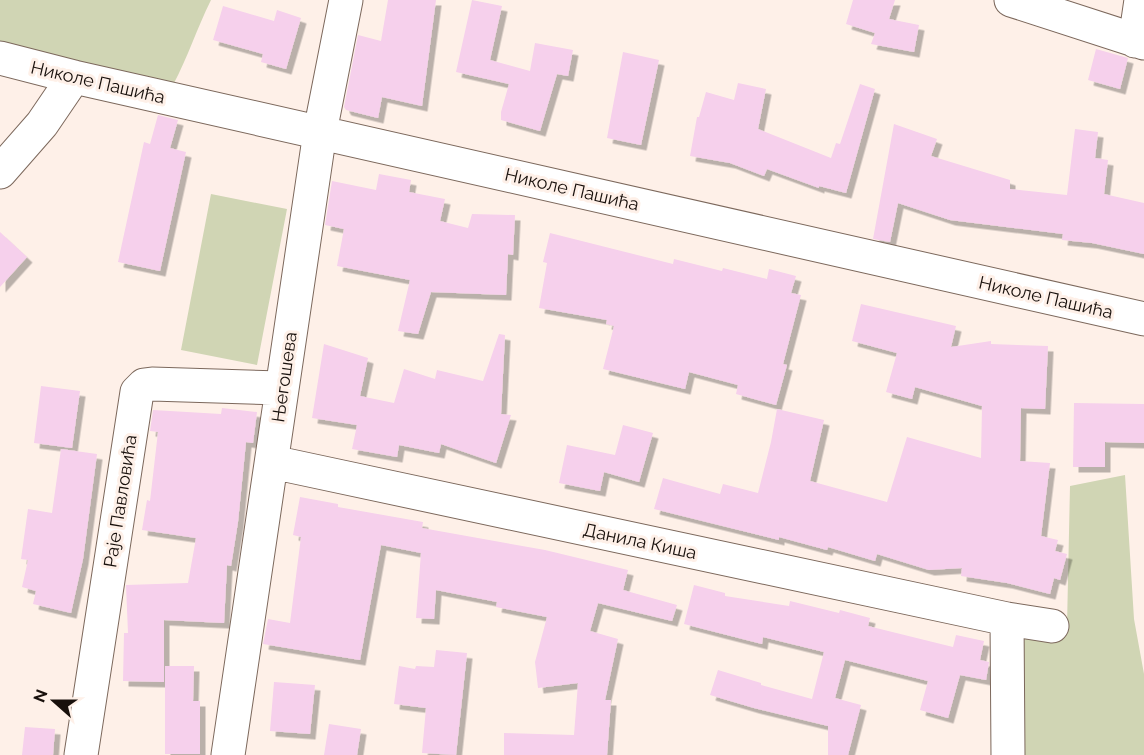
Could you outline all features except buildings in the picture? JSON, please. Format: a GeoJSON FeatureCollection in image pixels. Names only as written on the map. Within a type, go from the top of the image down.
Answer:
{"type":"FeatureCollection","features":[{"type":"Feature","properties":{"kind":"street","name":"Његошева"},"geometry":{"type":"LineString","coordinates":[[228,755],[320,132],[346,0]]}},
{"type":"Feature","properties":{"kind":"street"},"geometry":{"type":"LineString","coordinates":[[1011,0],[1139,42],[1141,0]]}},
{"type":"Feature","properties":{"kind":"street","name":"Николе Пашића"},"geometry":{"type":"LineString","coordinates":[[0,58],[74,77],[1144,319]]}},
{"type":"Feature","properties":{"kind":"street"},"geometry":{"type":"LineString","coordinates":[[0,172],[42,124],[74,77]]}},
{"type":"Feature","properties":{"kind":"street","name":"Раје Павловића"},"geometry":{"type":"LineString","coordinates":[[81,755],[137,392],[144,385],[152,384],[281,388]]}},
{"type":"Feature","properties":{"kind":"street","name":"Данила Киша"},"geometry":{"type":"LineString","coordinates":[[272,462],[1052,626]]}},
{"type":"Feature","properties":{"kind":"street"},"geometry":{"type":"LineString","coordinates":[[1007,618],[1008,755]]}},
{"type":"Feature","properties":{"kind":"green space"},"geometry":{"type":"Polygon","coordinates":[[[0,0],[211,0],[173,85],[0,43],[0,0]]]}},
{"type":"Feature","properties":{"kind":"green space"},"geometry":{"type":"Polygon","coordinates":[[[211,194],[287,209],[257,365],[181,350],[211,194]]]}},
{"type":"Feature","properties":{"kind":"green space"},"geometry":{"type":"Polygon","coordinates":[[[1125,475],[1134,619],[1144,674],[1144,755],[1021,755],[1023,640],[1067,626],[1070,486],[1125,475]]]}}]}
